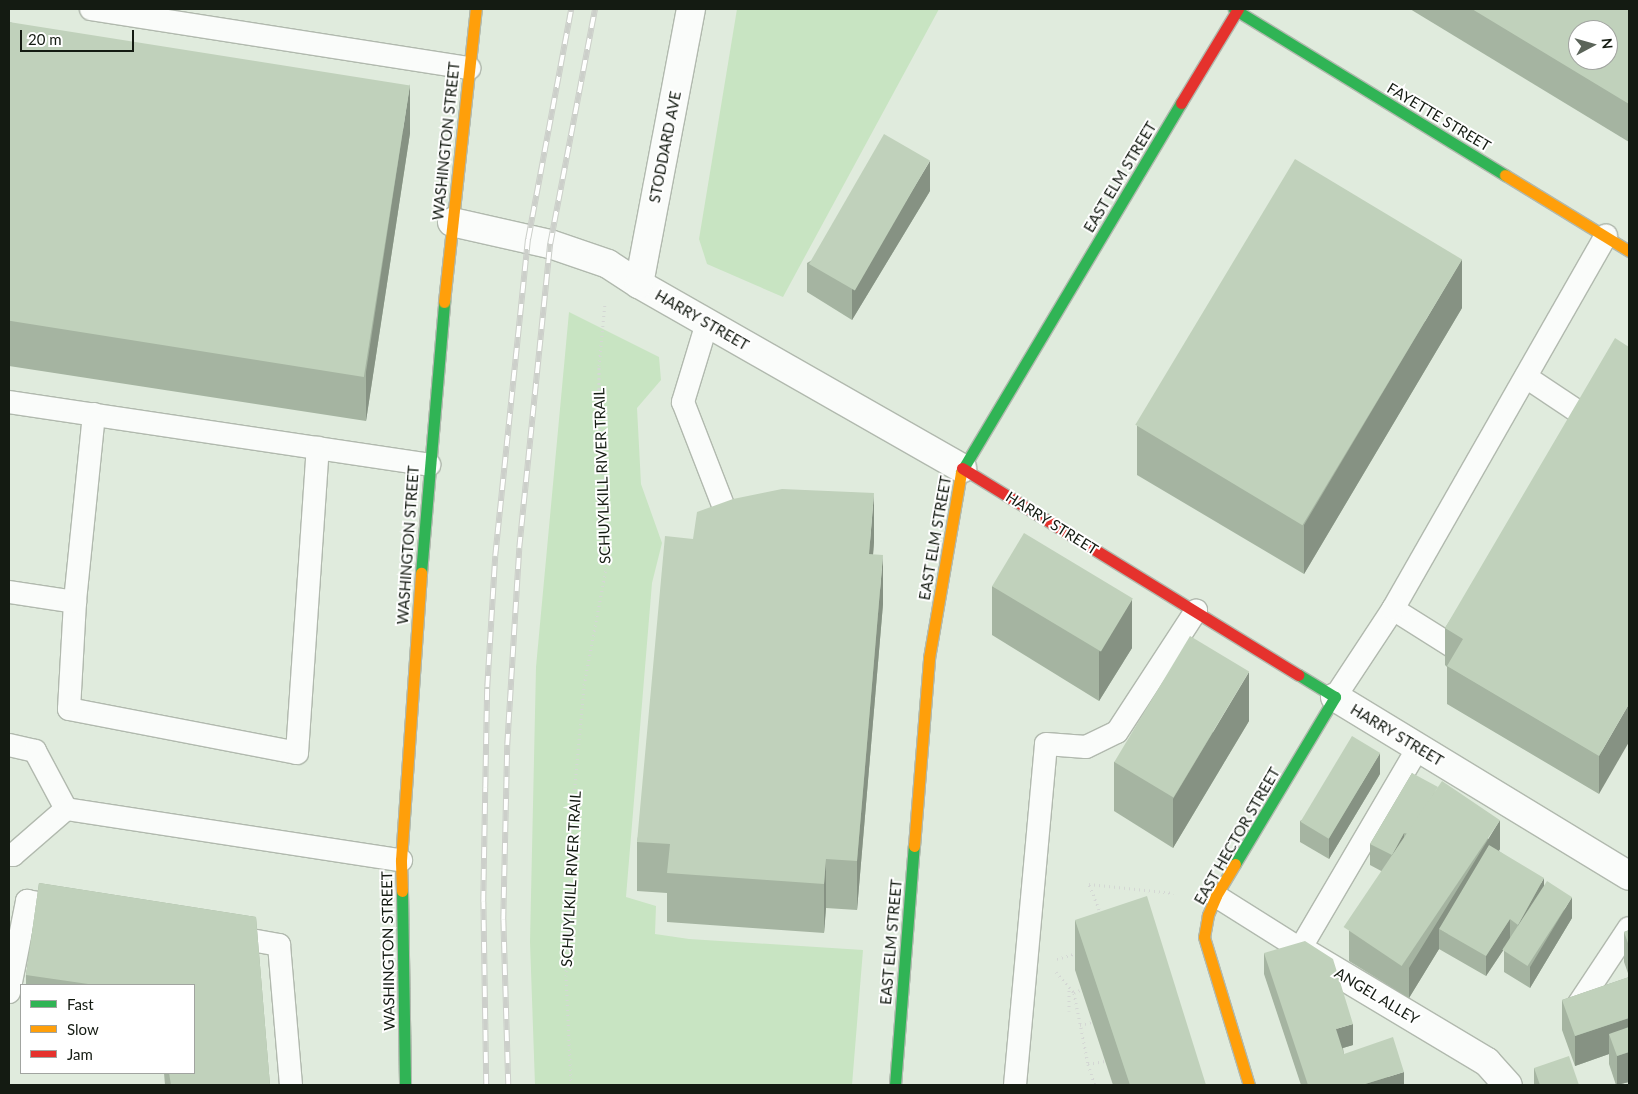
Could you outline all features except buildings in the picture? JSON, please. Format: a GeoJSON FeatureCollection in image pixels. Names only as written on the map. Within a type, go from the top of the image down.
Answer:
{"type":"FeatureCollection","features":[{"type":"Feature","properties":{"kind":"main road","name":"WASHINGTON STREET"},"geometry":{"type":"LineString","coordinates":[[405,1085],[401,860],[429,464],[452,222],[476,9]]}},
{"type":"Feature","properties":{"kind":"main road","name":"FAYETTE STREET"},"geometry":{"type":"LineString","coordinates":[[1236,9],[1629,251]]}},
{"type":"Feature","properties":{"kind":"main road","name":"EAST ELM STREET"},"geometry":{"type":"LineString","coordinates":[[895,1085],[929,658],[962,468],[1236,9]]}},
{"type":"Feature","properties":{"kind":"main road","name":"HARRY STREET"},"geometry":{"type":"LineString","coordinates":[[962,468],[1335,697]]}},
{"type":"Feature","properties":{"kind":"main road","name":"EAST HECTOR STREET"},"geometry":{"type":"LineString","coordinates":[[1249,1085],[1204,937],[1208,915],[1216,896],[1335,697]]}},
{"type":"Feature","properties":{"kind":"street","name":"STODDARD AVE"},"geometry":{"type":"LineString","coordinates":[[639,284],[691,9]]}},
{"type":"Feature","properties":{"kind":"street","name":"HARRY STREET"},"geometry":{"type":"LineString","coordinates":[[452,222],[550,244],[608,264],[639,284],[962,468]]}},
{"type":"Feature","properties":{"kind":"street","name":"HARRY STREET"},"geometry":{"type":"LineString","coordinates":[[1335,697],[1629,876]]}},
{"type":"Feature","properties":{"kind":"street","name":"ANGEL ALLEY"},"geometry":{"type":"LineString","coordinates":[[1300,949],[1487,1062],[1508,1085]]}},
{"type":"Feature","properties":{"kind":"lane"},"geometry":{"type":"LineString","coordinates":[[91,9],[469,68]]}},
{"type":"Feature","properties":{"kind":"lane"},"geometry":{"type":"LineString","coordinates":[[1335,697],[1393,609],[1606,236]]}},
{"type":"Feature","properties":{"kind":"lane"},"geometry":{"type":"LineString","coordinates":[[707,323],[683,402],[731,526]]}},
{"type":"Feature","properties":{"kind":"lane"},"geometry":{"type":"LineString","coordinates":[[1526,377],[1590,419]]}},
{"type":"Feature","properties":{"kind":"lane"},"geometry":{"type":"LineString","coordinates":[[9,402],[429,464]]}},
{"type":"Feature","properties":{"kind":"lane"},"geometry":{"type":"LineString","coordinates":[[94,414],[75,602],[70,708],[297,754],[318,448]]}},
{"type":"Feature","properties":{"kind":"lane"},"geometry":{"type":"LineString","coordinates":[[9,592],[75,602]]}},
{"type":"Feature","properties":{"kind":"lane"},"geometry":{"type":"LineString","coordinates":[[1393,609],[1455,648]]}},
{"type":"Feature","properties":{"kind":"lane"},"geometry":{"type":"LineString","coordinates":[[1016,1085],[1046,744],[1086,747],[1116,732],[1196,612]]}},
{"type":"Feature","properties":{"kind":"lane"},"geometry":{"type":"LineString","coordinates":[[9,745],[36,751],[66,809]]}},
{"type":"Feature","properties":{"kind":"lane"},"geometry":{"type":"LineString","coordinates":[[1300,949],[1418,748]]}},
{"type":"Feature","properties":{"kind":"lane"},"geometry":{"type":"LineString","coordinates":[[66,809],[401,860]]}},
{"type":"Feature","properties":{"kind":"lane"},"geometry":{"type":"LineString","coordinates":[[9,854],[14,855],[66,809]]}},
{"type":"Feature","properties":{"kind":"lane","name":"ANGEL ALLEY"},"geometry":{"type":"LineString","coordinates":[[1216,896],[1300,949]]}},
{"type":"Feature","properties":{"kind":"lane"},"geometry":{"type":"LineString","coordinates":[[9,992],[26,901],[85,911]]}},
{"type":"Feature","properties":{"kind":"lane"},"geometry":{"type":"LineString","coordinates":[[1578,1004],[1629,928]]}},
{"type":"Feature","properties":{"kind":"lane"},"geometry":{"type":"LineString","coordinates":[[211,933],[279,945],[291,1085]]}},
{"type":"Feature","properties":{"kind":"path","name":"SCHUYLKILL RIVER TRAIL"},"geometry":{"type":"LineString","coordinates":[[571,1085],[566,976],[571,829],[584,685],[606,569],[607,534],[599,409],[599,366],[608,264]]}},
{"type":"Feature","properties":{"kind":"path"},"geometry":{"type":"LineString","coordinates":[[1101,922],[1101,914],[1089,884],[1174,893]]}},
{"type":"Feature","properties":{"kind":"path"},"geometry":{"type":"LineString","coordinates":[[1056,959],[1082,952]]}},
{"type":"Feature","properties":{"kind":"path"},"geometry":{"type":"LineString","coordinates":[[1053,968],[1074,992],[1088,1064],[1095,1085]]}},
{"type":"Feature","properties":{"kind":"path"},"geometry":{"type":"LineString","coordinates":[[1069,987],[1069,1010]]}},
{"type":"Feature","properties":{"kind":"path"},"geometry":{"type":"LineString","coordinates":[[1074,992],[1082,989]]}},
{"type":"Feature","properties":{"kind":"path"},"geometry":{"type":"LineString","coordinates":[[1080,1025],[1092,1022]]}},
{"type":"Feature","properties":{"kind":"path"},"geometry":{"type":"LineString","coordinates":[[1088,1064],[1105,1061]]}},
{"type":"Feature","properties":{"kind":"green space"},"geometry":{"type":"Polygon","coordinates":[[[737,9],[939,9],[783,297],[707,264],[699,239],[737,9]]]}},
{"type":"Feature","properties":{"kind":"green space"},"geometry":{"type":"Polygon","coordinates":[[[569,312],[659,357],[661,380],[637,408],[641,484],[662,543],[652,583],[626,897],[656,906],[655,934],[689,939],[863,950],[852,1085],[535,1085],[530,942],[536,667],[569,312]]]}},
{"type":"Feature","properties":{"kind":"railway"},"geometry":{"type":"LineString","coordinates":[[486,1085],[483,902],[487,687],[495,556],[528,239],[571,9]]}},
{"type":"Feature","properties":{"kind":"railway"},"geometry":{"type":"LineString","coordinates":[[508,1085],[503,920],[507,745],[519,548],[550,244],[595,9]]}},
{"type":"Feature","properties":{"kind":"traffic: fast"},"geometry":{"type":"LineString","coordinates":[[1234,9],[1505,175]]}},
{"type":"Feature","properties":{"kind":"traffic: fast"},"geometry":{"type":"LineString","coordinates":[[961,472],[1181,103]]}},
{"type":"Feature","properties":{"kind":"traffic: fast"},"geometry":{"type":"LineString","coordinates":[[421,573],[444,302]]}},
{"type":"Feature","properties":{"kind":"traffic: fast"},"geometry":{"type":"LineString","coordinates":[[1235,864],[1335,697],[1299,675]]}},
{"type":"Feature","properties":{"kind":"traffic: fast"},"geometry":{"type":"LineString","coordinates":[[895,1085],[914,846]]}},
{"type":"Feature","properties":{"kind":"traffic: fast"},"geometry":{"type":"LineString","coordinates":[[402,891],[405,1085]]}},
{"type":"Feature","properties":{"kind":"traffic: slow"},"geometry":{"type":"LineString","coordinates":[[444,302],[476,9]]}},
{"type":"Feature","properties":{"kind":"traffic: slow"},"geometry":{"type":"LineString","coordinates":[[1505,175],[1629,251]]}},
{"type":"Feature","properties":{"kind":"traffic: slow"},"geometry":{"type":"LineString","coordinates":[[914,846],[929,658],[961,472]]}},
{"type":"Feature","properties":{"kind":"traffic: slow"},"geometry":{"type":"LineString","coordinates":[[402,891],[401,860],[421,573]]}},
{"type":"Feature","properties":{"kind":"traffic: slow"},"geometry":{"type":"LineString","coordinates":[[1235,864],[1216,896],[1208,915],[1204,937],[1249,1085]]}},
{"type":"Feature","properties":{"kind":"traffic: jam"},"geometry":{"type":"LineString","coordinates":[[1181,103],[1238,9]]}},
{"type":"Feature","properties":{"kind":"traffic: jam"},"geometry":{"type":"LineString","coordinates":[[962,468],[1299,675]]}}]}
